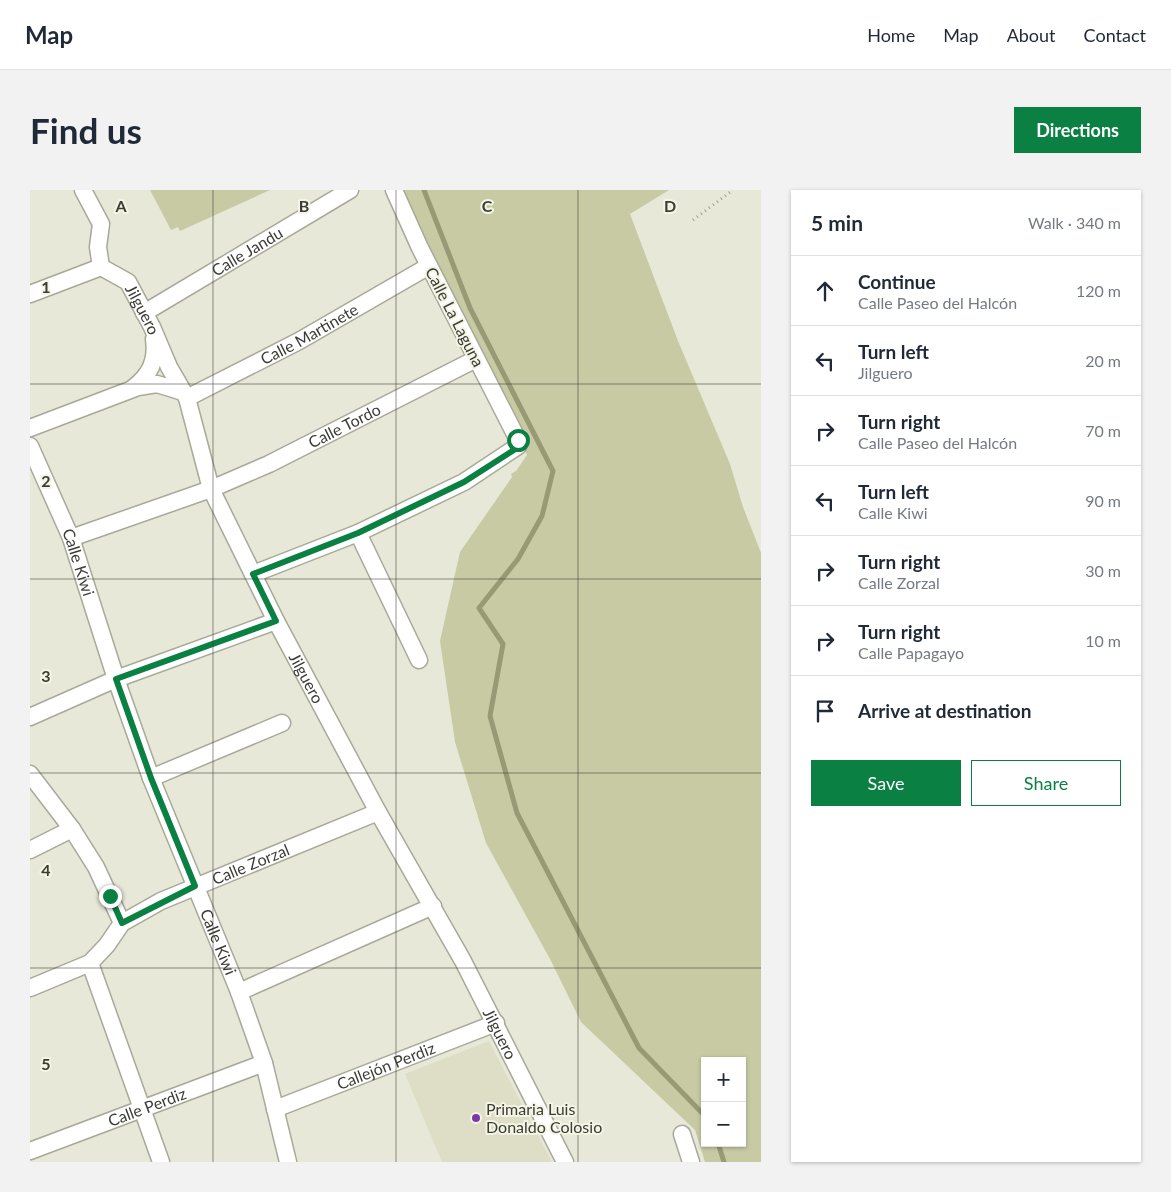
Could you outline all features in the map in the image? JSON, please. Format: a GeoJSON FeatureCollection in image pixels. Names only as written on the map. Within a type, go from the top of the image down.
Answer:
{"type":"FeatureCollection","features":[{"type":"Feature","properties":{"kind":"street"},"geometry":{"type":"LineString","coordinates":[[30,294],[101,266],[98,247],[100,224],[83,190]]}},
{"type":"Feature","properties":{"kind":"street","name":"Calle Jandu"},"geometry":{"type":"LineString","coordinates":[[144,312],[350,190]]}},
{"type":"Feature","properties":{"kind":"street","name":"Calle La Laguna"},"geometry":{"type":"LineString","coordinates":[[358,533],[464,482],[517,448],[518,444],[429,266],[394,190]]}},
{"type":"Feature","properties":{"kind":"street","name":"Jilguero"},"geometry":{"type":"LineString","coordinates":[[101,266],[128,282],[152,327],[169,367],[185,395],[211,489],[276,621],[378,812],[433,906],[496,1023],[565,1162]]}},
{"type":"Feature","properties":{"kind":"street","name":"Calle Martinete"},"geometry":{"type":"LineString","coordinates":[[185,395],[299,341],[429,266]]}},
{"type":"Feature","properties":{"kind":"street"},"geometry":{"type":"LineString","coordinates":[[132,390],[147,378],[156,352],[152,327]]}},
{"type":"Feature","properties":{"kind":"street","name":"Calle Tordo"},"geometry":{"type":"LineString","coordinates":[[71,538],[211,489],[269,464],[476,359]]}},
{"type":"Feature","properties":{"kind":"street"},"geometry":{"type":"LineString","coordinates":[[30,428],[132,390],[158,384],[185,395]]}},
{"type":"Feature","properties":{"kind":"street","name":"Calle Kiwi"},"geometry":{"type":"LineString","coordinates":[[30,446],[71,538],[116,679],[151,778],[239,992],[264,1063],[288,1162]]}},
{"type":"Feature","properties":{"kind":"street"},"geometry":{"type":"LineString","coordinates":[[253,574],[358,533],[418,660]]}},
{"type":"Feature","properties":{"kind":"street"},"geometry":{"type":"LineString","coordinates":[[30,717],[116,679],[276,621]]}},
{"type":"Feature","properties":{"kind":"street"},"geometry":{"type":"LineString","coordinates":[[151,778],[282,724]]}},
{"type":"Feature","properties":{"kind":"street"},"geometry":{"type":"LineString","coordinates":[[30,774],[72,829],[96,867],[122,923]]}},
{"type":"Feature","properties":{"kind":"street","name":"Calle Zorzal"},"geometry":{"type":"LineString","coordinates":[[30,988],[90,963],[107,945],[122,923],[195,886],[378,812]]}},
{"type":"Feature","properties":{"kind":"street"},"geometry":{"type":"LineString","coordinates":[[30,850],[72,829]]}},
{"type":"Feature","properties":{"kind":"street"},"geometry":{"type":"LineString","coordinates":[[239,992],[433,906]]}},
{"type":"Feature","properties":{"kind":"street"},"geometry":{"type":"LineString","coordinates":[[90,963],[161,1162]]}},
{"type":"Feature","properties":{"kind":"street","name":"Callejón Perdiz"},"geometry":{"type":"LineString","coordinates":[[275,1109],[496,1023]]}},
{"type":"Feature","properties":{"kind":"street","name":"Calle Perdiz"},"geometry":{"type":"LineString","coordinates":[[30,1151],[264,1063]]}},
{"type":"Feature","properties":{"kind":"street"},"geometry":{"type":"LineString","coordinates":[[682,1134],[691,1162]]}},
{"type":"Feature","properties":{"kind":"path"},"geometry":{"type":"LineString","coordinates":[[694,220],[732,190]]}},
{"type":"Feature","properties":{"kind":"shaded area"},"geometry":{"type":"Polygon","coordinates":[[[150,190],[270,190],[180,231],[178,227],[171,230],[150,190]]]}},
{"type":"Feature","properties":{"kind":"shaded area"},"geometry":{"type":"Polygon","coordinates":[[[399,190],[669,190],[630,214],[678,341],[730,464],[743,507],[761,553],[761,1162],[705,1162],[695,1130],[581,1022],[550,959],[486,843],[455,742],[440,641],[460,552],[512,477],[511,474],[516,471],[527,455],[399,190]]]}},
{"type":"Feature","properties":{"kind":"shaded area","name":"Primaria Luis Donaldo Colosio"},"geometry":{"type":"Polygon","coordinates":[[[489,1041],[552,1162],[442,1162],[405,1074],[489,1041]]]}},
{"type":"Feature","properties":{"kind":"waterway"},"geometry":{"type":"LineString","coordinates":[[424,190],[470,308],[553,471],[542,516],[518,559],[479,608],[503,644],[490,716],[517,813],[639,1048],[701,1112]]}},
{"type":"Feature","properties":{"kind":"waterway"},"geometry":{"type":"LineString","coordinates":[[719,1147],[724,1162]]}},
{"type":"Feature","properties":{"kind":"place","name":"Primaria Luis Donaldo Colosio"},"geometry":{"type":"Point","coordinates":[476,1118]}},
{"type":"Feature","properties":{"kind":"route"},"geometry":{"type":"LineString","coordinates":[[110,896],[122,923],[161,901],[195,886],[151,778],[116,679],[276,621],[253,574],[358,533],[464,482],[517,448],[518,440]]}}]}
